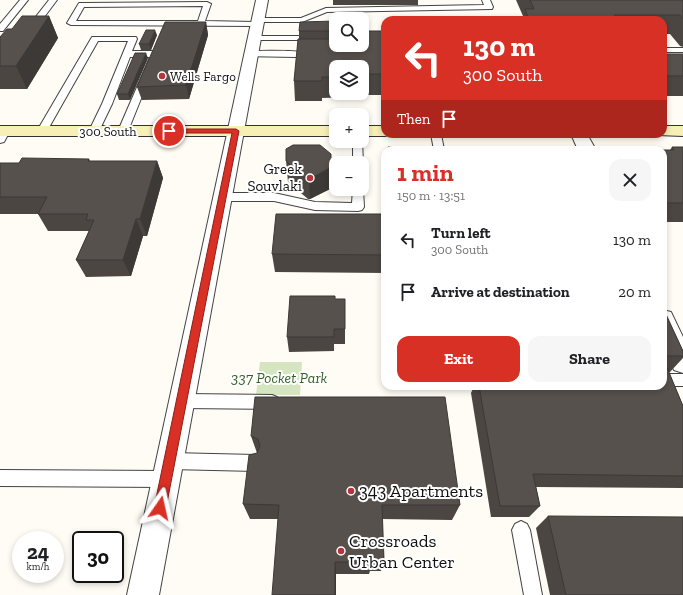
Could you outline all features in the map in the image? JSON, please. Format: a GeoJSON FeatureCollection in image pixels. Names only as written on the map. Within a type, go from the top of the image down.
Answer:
{"type":"FeatureCollection","features":[{"type":"Feature","properties":{"kind":"street"},"geometry":{"type":"LineString","coordinates":[[143,595],[262,0]]}},
{"type":"Feature","properties":{"kind":"street","name":"300 South"},"geometry":{"type":"LineString","coordinates":[[2,134],[42,131],[329,131]]}},
{"type":"Feature","properties":{"kind":"street"},"geometry":{"type":"LineString","coordinates":[[369,131],[381,131]]}},
{"type":"Feature","properties":{"kind":"street"},"geometry":{"type":"LineString","coordinates":[[667,131],[683,131]]}},
{"type":"Feature","properties":{"kind":"street"},"geometry":{"type":"LineString","coordinates":[[667,325],[678,341],[683,363]]}},
{"type":"Feature","properties":{"kind":"lane"},"geometry":{"type":"LineString","coordinates":[[0,29],[24,0]]}},
{"type":"Feature","properties":{"kind":"lane"},"geometry":{"type":"LineString","coordinates":[[26,35],[53,0]]}},
{"type":"Feature","properties":{"kind":"lane"},"geometry":{"type":"LineString","coordinates":[[201,23],[207,4],[82,5],[71,22],[166,26],[201,23],[302,20],[326,10],[489,7],[486,0]]}},
{"type":"Feature","properties":{"kind":"lane"},"geometry":{"type":"LineString","coordinates":[[254,38],[329,38]]}},
{"type":"Feature","properties":{"kind":"lane"},"geometry":{"type":"LineString","coordinates":[[42,131],[95,39],[133,39],[107,104],[94,131]]}},
{"type":"Feature","properties":{"kind":"lane"},"geometry":{"type":"LineString","coordinates":[[667,50],[683,50]]}},
{"type":"Feature","properties":{"kind":"lane"},"geometry":{"type":"LineString","coordinates":[[123,131],[156,51],[127,54]]}},
{"type":"Feature","properties":{"kind":"lane"},"geometry":{"type":"LineString","coordinates":[[251,54],[296,54],[325,56]]}},
{"type":"Feature","properties":{"kind":"lane"},"geometry":{"type":"LineString","coordinates":[[223,197],[274,197],[315,206],[358,207],[358,196]]}},
{"type":"Feature","properties":{"kind":"lane"},"geometry":{"type":"LineString","coordinates":[[667,380],[683,380]]}},
{"type":"Feature","properties":{"kind":"lane"},"geometry":{"type":"LineString","coordinates":[[182,401],[288,402]]}},
{"type":"Feature","properties":{"kind":"lane"},"geometry":{"type":"LineString","coordinates":[[0,478],[168,470],[256,463]]}},
{"type":"Feature","properties":{"kind":"lane"},"geometry":{"type":"LineString","coordinates":[[521,530],[533,595]]}},
{"type":"Feature","properties":{"kind":"green space","name":"337 Pocket Park"},"geometry":{"type":"Polygon","coordinates":[[[260,362],[302,362],[300,395],[256,395],[260,362]]]}},
{"type":"Feature","properties":{"kind":"building"},"geometry":{"type":"Polygon","coordinates":[[[530,0],[683,0],[683,19],[680,15],[528,16],[525,9],[534,9],[530,0]]]}},
{"type":"Feature","properties":{"kind":"building"},"geometry":{"type":"Polygon","coordinates":[[[22,16],[49,16],[16,66],[0,66],[0,37],[7,29],[12,29],[22,16]]]}},
{"type":"Feature","properties":{"kind":"building"},"geometry":{"type":"Polygon","coordinates":[[[329,21],[329,31],[299,31],[300,22],[329,21]]]}},
{"type":"Feature","properties":{"kind":"building"},"geometry":{"type":"Polygon","coordinates":[[[165,22],[206,22],[186,85],[137,87],[165,22]]]}},
{"type":"Feature","properties":{"kind":"building"},"geometry":{"type":"Polygon","coordinates":[[[146,30],[155,30],[149,44],[139,44],[146,30]]]}},
{"type":"Feature","properties":{"kind":"building"},"geometry":{"type":"Polygon","coordinates":[[[369,31],[381,31],[381,74],[369,74],[369,60],[329,60],[329,77],[322,77],[322,81],[294,81],[298,39],[329,39],[329,52],[369,52],[369,31]]]}},
{"type":"Feature","properties":{"kind":"building"},"geometry":{"type":"Polygon","coordinates":[[[135,53],[146,53],[128,94],[117,94],[135,53]]]}},
{"type":"Feature","properties":{"kind":"building"},"geometry":{"type":"Polygon","coordinates":[[[667,54],[683,54],[683,76],[667,76],[667,54]]]}},
{"type":"Feature","properties":{"kind":"building"},"geometry":{"type":"Polygon","coordinates":[[[293,145],[320,145],[331,154],[331,156],[329,156],[329,168],[307,179],[286,161],[286,149],[293,145]]]}},
{"type":"Feature","properties":{"kind":"building"},"geometry":{"type":"Polygon","coordinates":[[[672,147],[683,147],[683,203],[667,203],[667,150],[674,150],[672,147]]]}},
{"type":"Feature","properties":{"kind":"building"},"geometry":{"type":"Polygon","coordinates":[[[22,158],[89,159],[88,161],[157,161],[140,219],[136,219],[123,260],[76,260],[94,220],[86,220],[88,214],[38,214],[47,197],[0,197],[0,163],[19,163],[22,158]]]}},
{"type":"Feature","properties":{"kind":"building"},"geometry":{"type":"Polygon","coordinates":[[[276,214],[381,214],[381,255],[272,254],[276,214]]]}},
{"type":"Feature","properties":{"kind":"building"},"geometry":{"type":"Polygon","coordinates":[[[290,296],[335,296],[335,299],[345,299],[345,329],[334,329],[334,337],[287,337],[290,296]]]}},
{"type":"Feature","properties":{"kind":"building"},"geometry":{"type":"Polygon","coordinates":[[[667,317],[683,351],[683,356],[667,356],[667,317]]]}},
{"type":"Feature","properties":{"kind":"building"},"geometry":{"type":"Polygon","coordinates":[[[667,368],[683,406],[683,476],[533,474],[540,506],[500,506],[480,390],[667,390],[667,368]]]}},
{"type":"Feature","properties":{"kind":"building","name":"343 Apartments"},"geometry":{"type":"Polygon","coordinates":[[[255,397],[445,397],[460,505],[382,505],[384,560],[372,560],[372,562],[335,562],[335,595],[272,595],[279,505],[243,504],[249,455],[257,453],[260,446],[258,439],[251,436],[255,397]]]}},
{"type":"Feature","properties":{"kind":"building"},"geometry":{"type":"Polygon","coordinates":[[[548,516],[683,517],[683,595],[566,595],[548,516]]]}},
{"type":"Feature","properties":{"kind":"place","name":"Wells Fargo"},"geometry":{"type":"Point","coordinates":[162,76]}},
{"type":"Feature","properties":{"kind":"place","name":"Greek Souvlaki"},"geometry":{"type":"Point","coordinates":[310,178]}},
{"type":"Feature","properties":{"kind":"place","name":"343 Apartments"},"geometry":{"type":"Point","coordinates":[351,491]}},
{"type":"Feature","properties":{"kind":"place","name":"Crossroads Urban Center"},"geometry":{"type":"Point","coordinates":[341,551]}},
{"type":"Feature","properties":{"kind":"route"},"geometry":{"type":"LineString","coordinates":[[160,508],[236,131],[169,131]]}}]}
